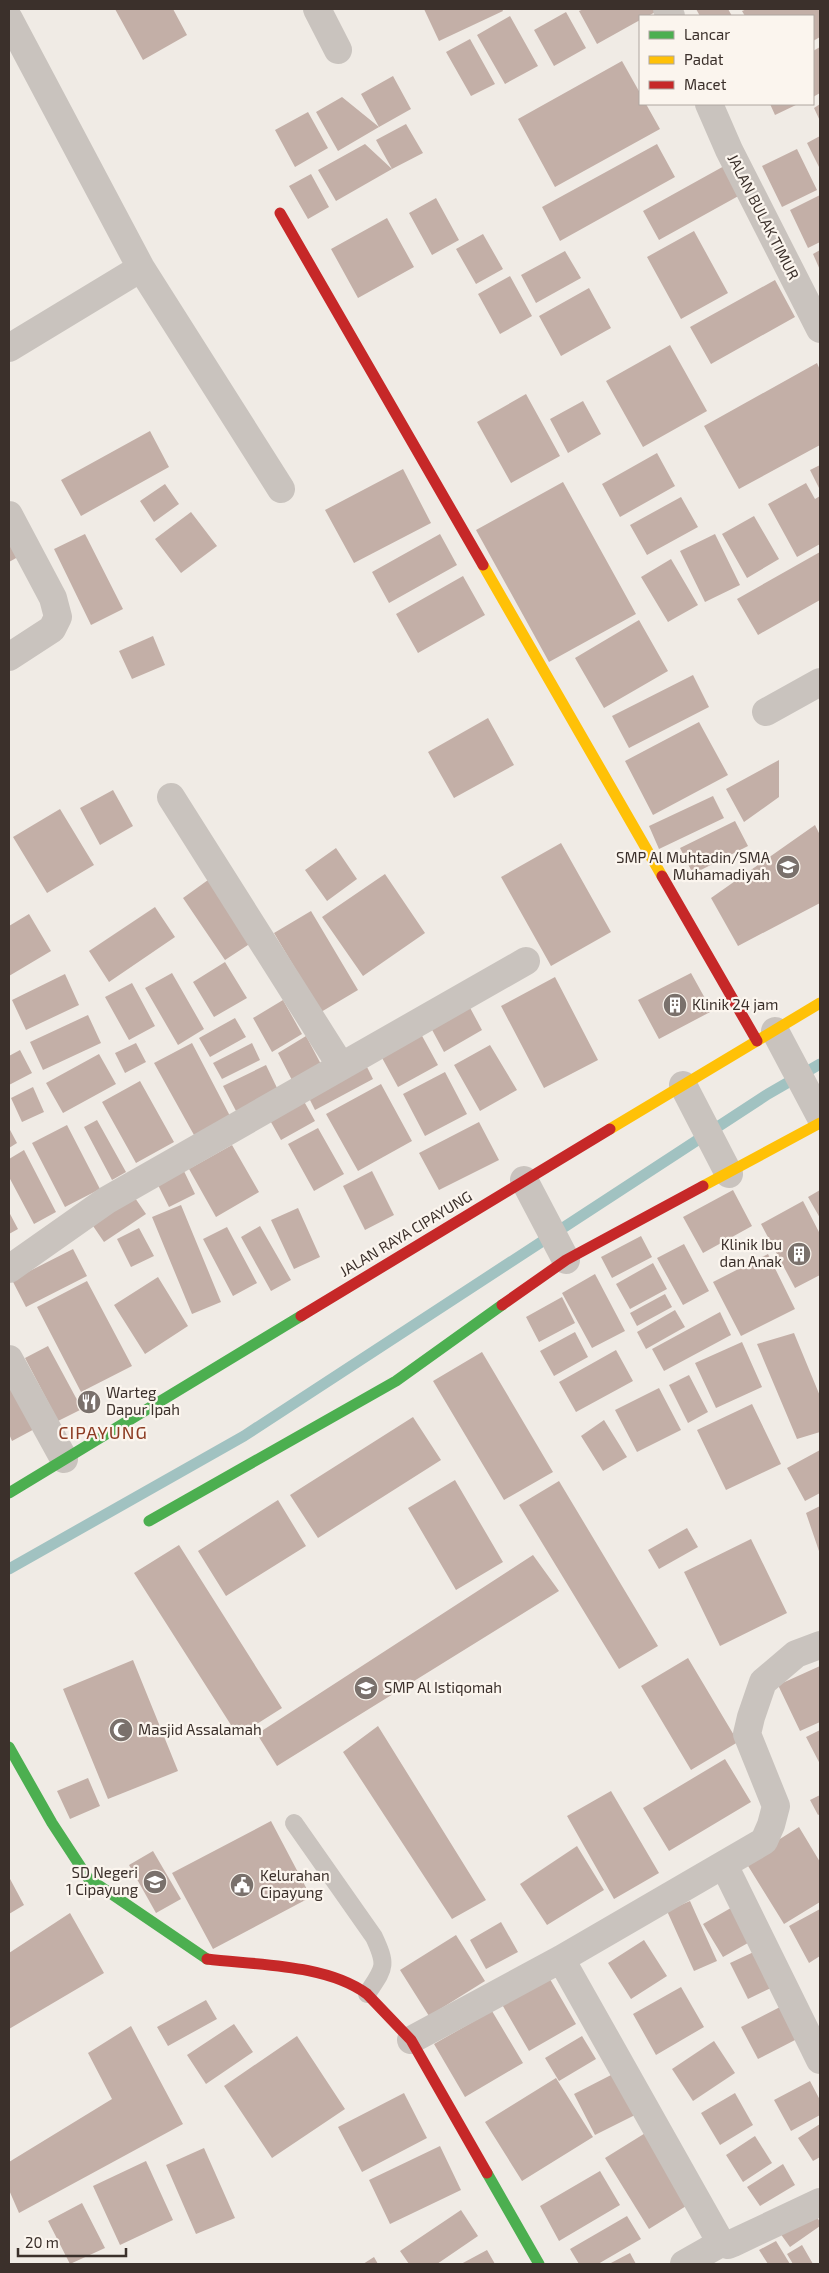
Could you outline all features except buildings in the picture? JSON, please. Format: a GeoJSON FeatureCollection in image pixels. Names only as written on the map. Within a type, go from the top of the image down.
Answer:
{"type":"FeatureCollection","features":[{"type":"Feature","properties":{"kind":"street"},"geometry":{"type":"LineString","coordinates":[[317,9],[338,50]]}},
{"type":"Feature","properties":{"kind":"street"},"geometry":{"type":"LineString","coordinates":[[9,19],[141,268],[281,489]]}},
{"type":"Feature","properties":{"kind":"street","name":"JALAN BULAK TIMUR"},"geometry":{"type":"LineString","coordinates":[[709,105],[729,150],[820,329]]}},
{"type":"Feature","properties":{"kind":"street"},"geometry":{"type":"LineString","coordinates":[[149,1521],[396,1381],[562,1253],[726,1167],[819,1115],[773,1042],[280,213]]}},
{"type":"Feature","properties":{"kind":"street"},"geometry":{"type":"LineString","coordinates":[[9,348],[141,268]]}},
{"type":"Feature","properties":{"kind":"street"},"geometry":{"type":"LineString","coordinates":[[9,514],[53,598],[58,617],[52,630],[9,657]]}},
{"type":"Feature","properties":{"kind":"street"},"geometry":{"type":"LineString","coordinates":[[766,712],[820,682]]}},
{"type":"Feature","properties":{"kind":"street"},"geometry":{"type":"LineString","coordinates":[[171,798],[341,1066]]}},
{"type":"Feature","properties":{"kind":"street"},"geometry":{"type":"LineString","coordinates":[[9,1269],[107,1200],[526,961]]}},
{"type":"Feature","properties":{"kind":"street","name":"JALAN RAYA CIPAYUNG"},"geometry":{"type":"LineString","coordinates":[[9,1493],[683,1085],[773,1042],[820,1003]]}},
{"type":"Feature","properties":{"kind":"street"},"geometry":{"type":"LineString","coordinates":[[683,1085],[726,1167]]}},
{"type":"Feature","properties":{"kind":"street"},"geometry":{"type":"LineString","coordinates":[[524,1180],[562,1253]]}},
{"type":"Feature","properties":{"kind":"street"},"geometry":{"type":"LineString","coordinates":[[9,1359],[64,1459]]}},
{"type":"Feature","properties":{"kind":"street"},"geometry":{"type":"LineString","coordinates":[[411,2040],[561,1959],[764,1841],[776,1806],[747,1734],[763,1682],[796,1654],[820,1645]]}},
{"type":"Feature","properties":{"kind":"street"},"geometry":{"type":"LineString","coordinates":[[9,1747],[52,1823],[88,1878],[205,1959],[325,1973],[359,1988],[367,1994],[411,2040],[539,2264]]}},
{"type":"Feature","properties":{"kind":"street"},"geometry":{"type":"LineString","coordinates":[[724,1865],[820,2058]]}},
{"type":"Feature","properties":{"kind":"street"},"geometry":{"type":"LineString","coordinates":[[561,1959],[721,2243],[728,2245],[733,2243],[820,2202]]}},
{"type":"Feature","properties":{"kind":"street"},"geometry":{"type":"LineString","coordinates":[[684,2264],[721,2243]]}},
{"type":"Feature","properties":{"kind":"lane"},"geometry":{"type":"LineString","coordinates":[[294,1823],[374,1937],[383,1958],[382,1971],[367,1994]]}},
{"type":"Feature","properties":{"kind":"waterway"},"geometry":{"type":"LineString","coordinates":[[9,1569],[244,1436],[768,1094],[820,1064]]}},
{"type":"Feature","properties":{"kind":"traffic: fast"},"geometry":{"type":"LineString","coordinates":[[149,1521],[396,1381],[502,1305]]}},
{"type":"Feature","properties":{"kind":"traffic: fast"},"geometry":{"type":"LineString","coordinates":[[9,1493],[301,1316]]}},
{"type":"Feature","properties":{"kind":"traffic: fast"},"geometry":{"type":"LineString","coordinates":[[9,1747],[52,1823],[88,1878],[207,1959]]}},
{"type":"Feature","properties":{"kind":"traffic: fast"},"geometry":{"type":"LineString","coordinates":[[487,2173],[539,2264]]}},
{"type":"Feature","properties":{"kind":"traffic: slow"},"geometry":{"type":"LineString","coordinates":[[483,565],[662,876]]}},
{"type":"Feature","properties":{"kind":"traffic: slow"},"geometry":{"type":"LineString","coordinates":[[610,1129],[820,1003]]}},
{"type":"Feature","properties":{"kind":"traffic: slow"},"geometry":{"type":"LineString","coordinates":[[703,1186],[820,1123]]}},
{"type":"Feature","properties":{"kind":"traffic: jam"},"geometry":{"type":"LineString","coordinates":[[280,213],[483,565]]}},
{"type":"Feature","properties":{"kind":"traffic: jam"},"geometry":{"type":"LineString","coordinates":[[662,876],[757,1041]]}},
{"type":"Feature","properties":{"kind":"traffic: jam"},"geometry":{"type":"LineString","coordinates":[[301,1316],[610,1129]]}},
{"type":"Feature","properties":{"kind":"traffic: jam"},"geometry":{"type":"LineString","coordinates":[[502,1305],[566,1260],[703,1186]]}},
{"type":"Feature","properties":{"kind":"traffic: jam"},"geometry":{"type":"LineString","coordinates":[[207,1959],[312,1971],[351,1984],[367,1994],[411,2040],[487,2173]]}},
{"type":"Feature","properties":{"kind":"place","name":"SMP Al Muhtadin/SMA Muhamadiyah"},"geometry":{"type":"Point","coordinates":[788,867]}},
{"type":"Feature","properties":{"kind":"place","name":"Klinik 24 jam"},"geometry":{"type":"Point","coordinates":[675,1005]}},
{"type":"Feature","properties":{"kind":"place","name":"Klinik Ibu dan Anak"},"geometry":{"type":"Point","coordinates":[799,1254]}},
{"type":"Feature","properties":{"kind":"place","name":"Warteg Dapur Ipah"},"geometry":{"type":"Point","coordinates":[89,1402]}},
{"type":"Feature","properties":{"kind":"place","name":"SMP Al Istiqomah"},"geometry":{"type":"Point","coordinates":[366,1688]}},
{"type":"Feature","properties":{"kind":"place","name":"Masjid Assalamah"},"geometry":{"type":"Point","coordinates":[121,1730]}},
{"type":"Feature","properties":{"kind":"place","name":"SD Negeri 1 Cipayung"},"geometry":{"type":"Point","coordinates":[155,1882]}},
{"type":"Feature","properties":{"kind":"place","name":"Kelurahan Cipayung"},"geometry":{"type":"Point","coordinates":[242,1885]}},
{"type":"Feature","properties":{"kind":"district","name":"CIPAYUNG"},"geometry":{"type":"Point","coordinates":[103,1433]}}]}
